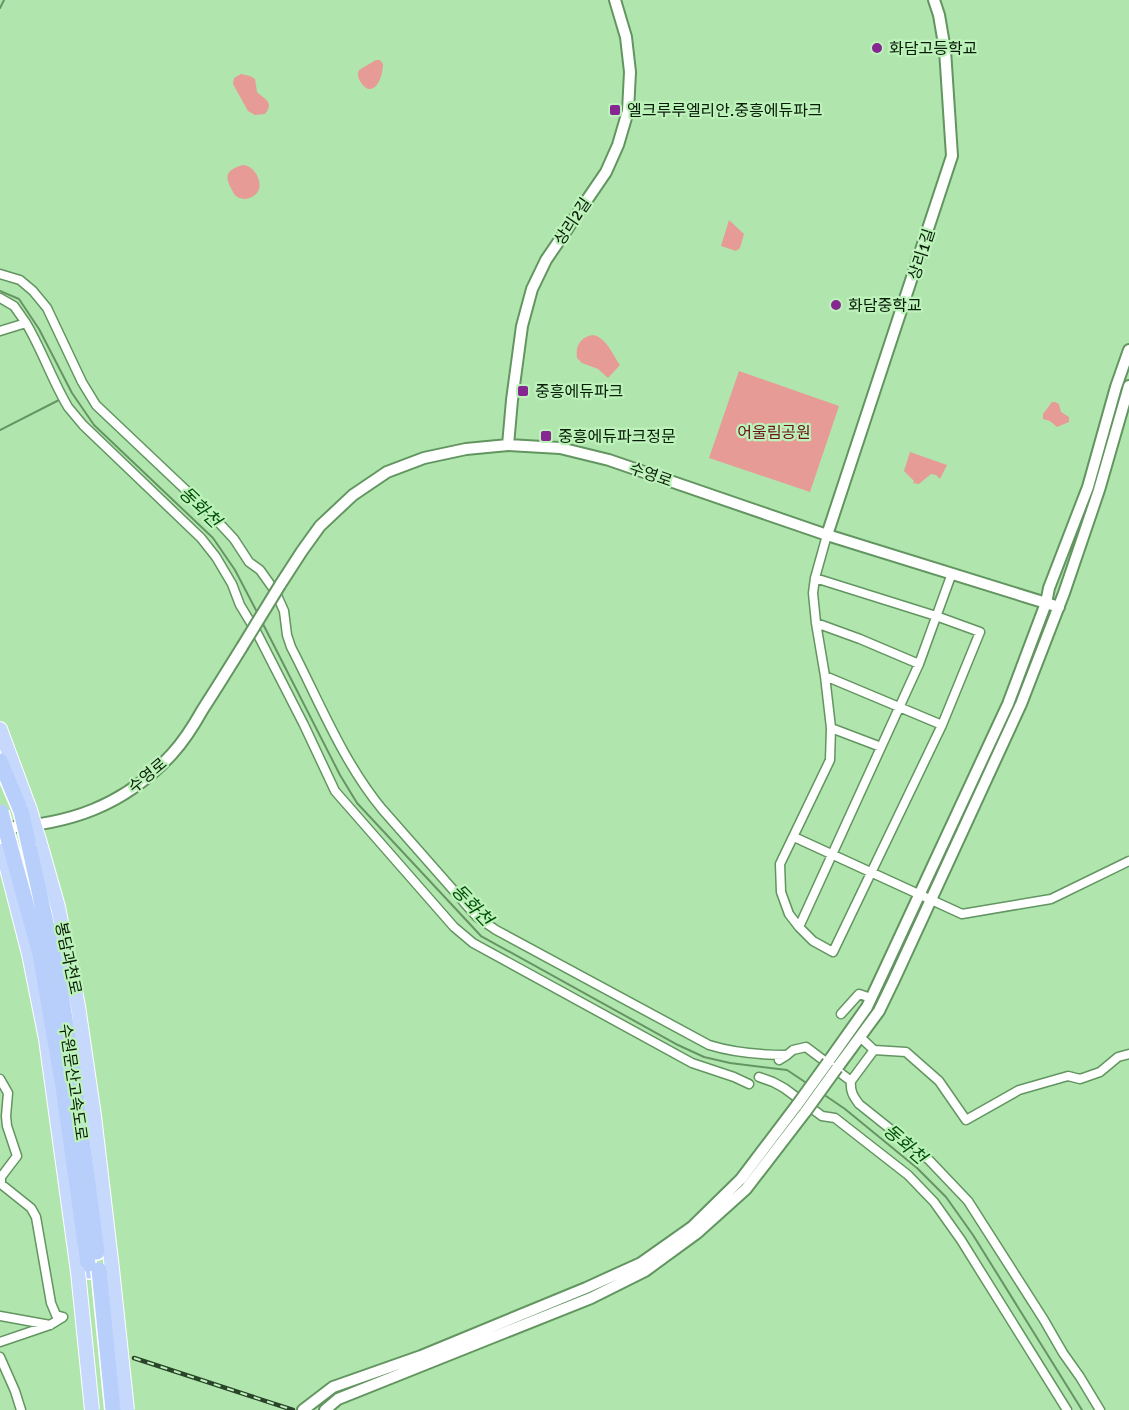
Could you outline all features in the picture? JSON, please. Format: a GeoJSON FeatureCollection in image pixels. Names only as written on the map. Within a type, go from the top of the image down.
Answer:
{"type":"FeatureCollection","features":[{"type":"Feature","properties":{"kind":"highway"},"geometry":{"type":"LineString","coordinates":[[0,729],[26,811]]}},
{"type":"Feature","properties":{"kind":"highway","name":"수원문산고속도로"},"geometry":{"type":"LineString","coordinates":[[0,762],[26,811],[59,982],[71,1055],[94,1271],[113,1410]]}},
{"type":"Feature","properties":{"kind":"highway","name":"수원문산고속도로"},"geometry":{"type":"LineString","coordinates":[[1,810],[2,835],[40,954],[63,1087],[94,1271],[103,1410]]}},
{"type":"Feature","properties":{"kind":"highway"},"geometry":{"type":"LineString","coordinates":[[92,1410],[94,1271]]}},
{"type":"Feature","properties":{"kind":"highway"},"geometry":{"type":"LineString","coordinates":[[94,1271],[127,1410]]}},
{"type":"Feature","properties":{"kind":"main road","name":"상리2길"},"geometry":{"type":"LineString","coordinates":[[508,445],[522,326],[532,288],[546,260],[606,172],[618,145],[628,111],[630,72],[626,38],[615,0]]}},
{"type":"Feature","properties":{"kind":"main road","name":"상리1길"},"geometry":{"type":"LineString","coordinates":[[827,535],[952,156],[945,50],[934,0]]}},
{"type":"Feature","properties":{"kind":"main road"},"geometry":{"type":"LineString","coordinates":[[325,1410],[338,1399],[591,1298],[645,1271],[697,1233],[746,1189],[832,1065],[867,1007],[1008,704],[1046,603],[1049,588],[1088,488],[1116,387],[1129,350]]}},
{"type":"Feature","properties":{"kind":"main road"},"geometry":{"type":"LineString","coordinates":[[832,1065],[860,1036],[879,1011],[1019,709],[1059,607],[1099,490],[1129,386]]}},
{"type":"Feature","properties":{"kind":"main road","name":"수영로"},"geometry":{"type":"LineString","coordinates":[[2,835],[27,826],[64,820],[96,810],[147,779],[173,753],[190,730],[280,585],[320,526],[353,495],[387,472],[424,458],[466,449],[508,445],[560,448],[609,460],[827,535],[1059,607]]}},
{"type":"Feature","properties":{"kind":"main road"},"geometry":{"type":"LineString","coordinates":[[303,1410],[333,1387],[421,1356],[641,1263],[692,1227],[741,1179],[801,1108]]}},
{"type":"Feature","properties":{"kind":"street"},"geometry":{"type":"LineString","coordinates":[[0,274],[20,280],[47,308],[82,382],[96,405],[210,512],[249,562],[260,570],[275,591],[284,611],[291,647],[359,778],[382,809],[477,917],[496,930],[709,1045],[730,1051],[783,1057],[793,1050],[806,1047],[851,1081]]}},
{"type":"Feature","properties":{"kind":"street"},"geometry":{"type":"LineString","coordinates":[[0,298],[14,306],[26,324],[69,408],[83,425],[201,538],[216,557],[304,725],[335,791],[454,927],[473,943],[692,1063],[749,1084]]}},
{"type":"Feature","properties":{"kind":"street"},"geometry":{"type":"LineString","coordinates":[[0,332],[26,324]]}},
{"type":"Feature","properties":{"kind":"street"},"geometry":{"type":"LineString","coordinates":[[815,578],[980,632],[942,725],[834,952],[813,941],[789,914],[781,892],[780,864],[830,760],[831,728],[813,593],[815,578],[827,535]]}},
{"type":"Feature","properties":{"kind":"street"},"geometry":{"type":"LineString","coordinates":[[799,927],[919,664],[952,573]]}},
{"type":"Feature","properties":{"kind":"street"},"geometry":{"type":"LineString","coordinates":[[816,623],[919,664]]}},
{"type":"Feature","properties":{"kind":"street"},"geometry":{"type":"LineString","coordinates":[[825,676],[942,725]]}},
{"type":"Feature","properties":{"kind":"street"},"geometry":{"type":"LineString","coordinates":[[831,728],[882,747]]}},
{"type":"Feature","properties":{"kind":"street"},"geometry":{"type":"LineString","coordinates":[[794,837],[962,914],[1051,899],[1129,861]]}},
{"type":"Feature","properties":{"kind":"street"},"geometry":{"type":"LineString","coordinates":[[841,1014],[859,994],[871,998]]}},
{"type":"Feature","properties":{"kind":"street"},"geometry":{"type":"LineString","coordinates":[[860,1036],[874,1050],[906,1052],[939,1081],[966,1120],[1019,1090],[1068,1076],[1080,1079],[1100,1072],[1118,1058],[1129,1054]]}},
{"type":"Feature","properties":{"kind":"street"},"geometry":{"type":"LineString","coordinates":[[874,1050],[851,1081],[852,1095],[859,1104],[928,1160],[968,1201],[1100,1410]]}},
{"type":"Feature","properties":{"kind":"street"},"geometry":{"type":"LineString","coordinates":[[759,1077],[773,1082],[822,1116],[835,1118],[908,1175],[934,1202],[961,1240],[1066,1410]]}},
{"type":"Feature","properties":{"kind":"street"},"geometry":{"type":"LineString","coordinates":[[0,1078],[8,1094],[7,1126],[16,1156],[0,1177],[1,1184],[31,1208],[36,1217],[51,1303],[56,1315],[63,1317],[51,1325],[0,1342]]}},
{"type":"Feature","properties":{"kind":"street"},"geometry":{"type":"LineString","coordinates":[[0,1316],[51,1325]]}},
{"type":"Feature","properties":{"kind":"street"},"geometry":{"type":"LineString","coordinates":[[0,1357],[21,1410]]}},
{"type":"Feature","properties":{"kind":"green space"},"geometry":{"type":"Polygon","coordinates":[[[380,60],[383,64],[382,75],[376,86],[368,89],[360,82],[358,73],[359,70],[380,60]]]}},
{"type":"Feature","properties":{"kind":"green space"},"geometry":{"type":"Polygon","coordinates":[[[241,74],[255,79],[257,92],[269,104],[265,114],[255,115],[248,111],[233,84],[234,78],[241,74]]]}},
{"type":"Feature","properties":{"kind":"green space"},"geometry":{"type":"Polygon","coordinates":[[[243,165],[253,170],[260,185],[256,194],[246,199],[233,193],[228,179],[231,170],[243,165]]]}},
{"type":"Feature","properties":{"kind":"green space"},"geometry":{"type":"Polygon","coordinates":[[[729,220],[744,234],[740,248],[736,251],[721,246],[729,220]]]}},
{"type":"Feature","properties":{"kind":"green space"},"geometry":{"type":"Polygon","coordinates":[[[593,335],[602,339],[620,365],[608,378],[598,369],[582,363],[577,358],[580,342],[593,335]]]}},
{"type":"Feature","properties":{"kind":"green space","name":"어울림공원"},"geometry":{"type":"Polygon","coordinates":[[[739,371],[839,406],[810,492],[709,458],[739,371]]]}},
{"type":"Feature","properties":{"kind":"green space"},"geometry":{"type":"Polygon","coordinates":[[[1052,402],[1059,404],[1061,412],[1069,417],[1069,422],[1057,427],[1043,419],[1043,414],[1052,402]]]}},
{"type":"Feature","properties":{"kind":"green space"},"geometry":{"type":"Polygon","coordinates":[[[910,452],[947,465],[940,479],[931,474],[919,484],[913,483],[914,481],[904,471],[910,452]]]}},
{"type":"Feature","properties":{"kind":"waterway"},"geometry":{"type":"LineString","coordinates":[[0,8],[4,0]]}},
{"type":"Feature","properties":{"kind":"waterway","name":"동화천"},"geometry":{"type":"LineString","coordinates":[[0,291],[19,299],[39,329],[72,393],[94,425],[213,538],[235,570],[258,614]]}},
{"type":"Feature","properties":{"kind":"waterway"},"geometry":{"type":"LineString","coordinates":[[0,430],[59,400]]}},
{"type":"Feature","properties":{"kind":"waterway","name":"동화천"},"geometry":{"type":"LineString","coordinates":[[262,622],[340,775],[357,803],[481,936],[678,1045],[704,1057],[730,1063],[787,1070],[808,1084]]}},
{"type":"Feature","properties":{"kind":"waterway","name":"동화천"},"geometry":{"type":"LineString","coordinates":[[823,1094],[845,1109],[917,1168],[946,1197],[973,1235],[1082,1410]]}},
{"type":"Feature","properties":{"kind":"railway"},"geometry":{"type":"LineString","coordinates":[[134,1358],[293,1410]]}},
{"type":"Feature","properties":{"kind":"place","name":"화담고등학교"},"geometry":{"type":"Point","coordinates":[877,48]}},
{"type":"Feature","properties":{"kind":"place","name":"엘크루루엘리안.중흥에듀파크"},"geometry":{"type":"Point","coordinates":[615,110]}},
{"type":"Feature","properties":{"kind":"place","name":"화담중학교"},"geometry":{"type":"Point","coordinates":[836,305]}},
{"type":"Feature","properties":{"kind":"place","name":"중흥에듀파크"},"geometry":{"type":"Point","coordinates":[523,391]}},
{"type":"Feature","properties":{"kind":"place","name":"중흥에듀파크정문"},"geometry":{"type":"Point","coordinates":[546,436]}}]}
